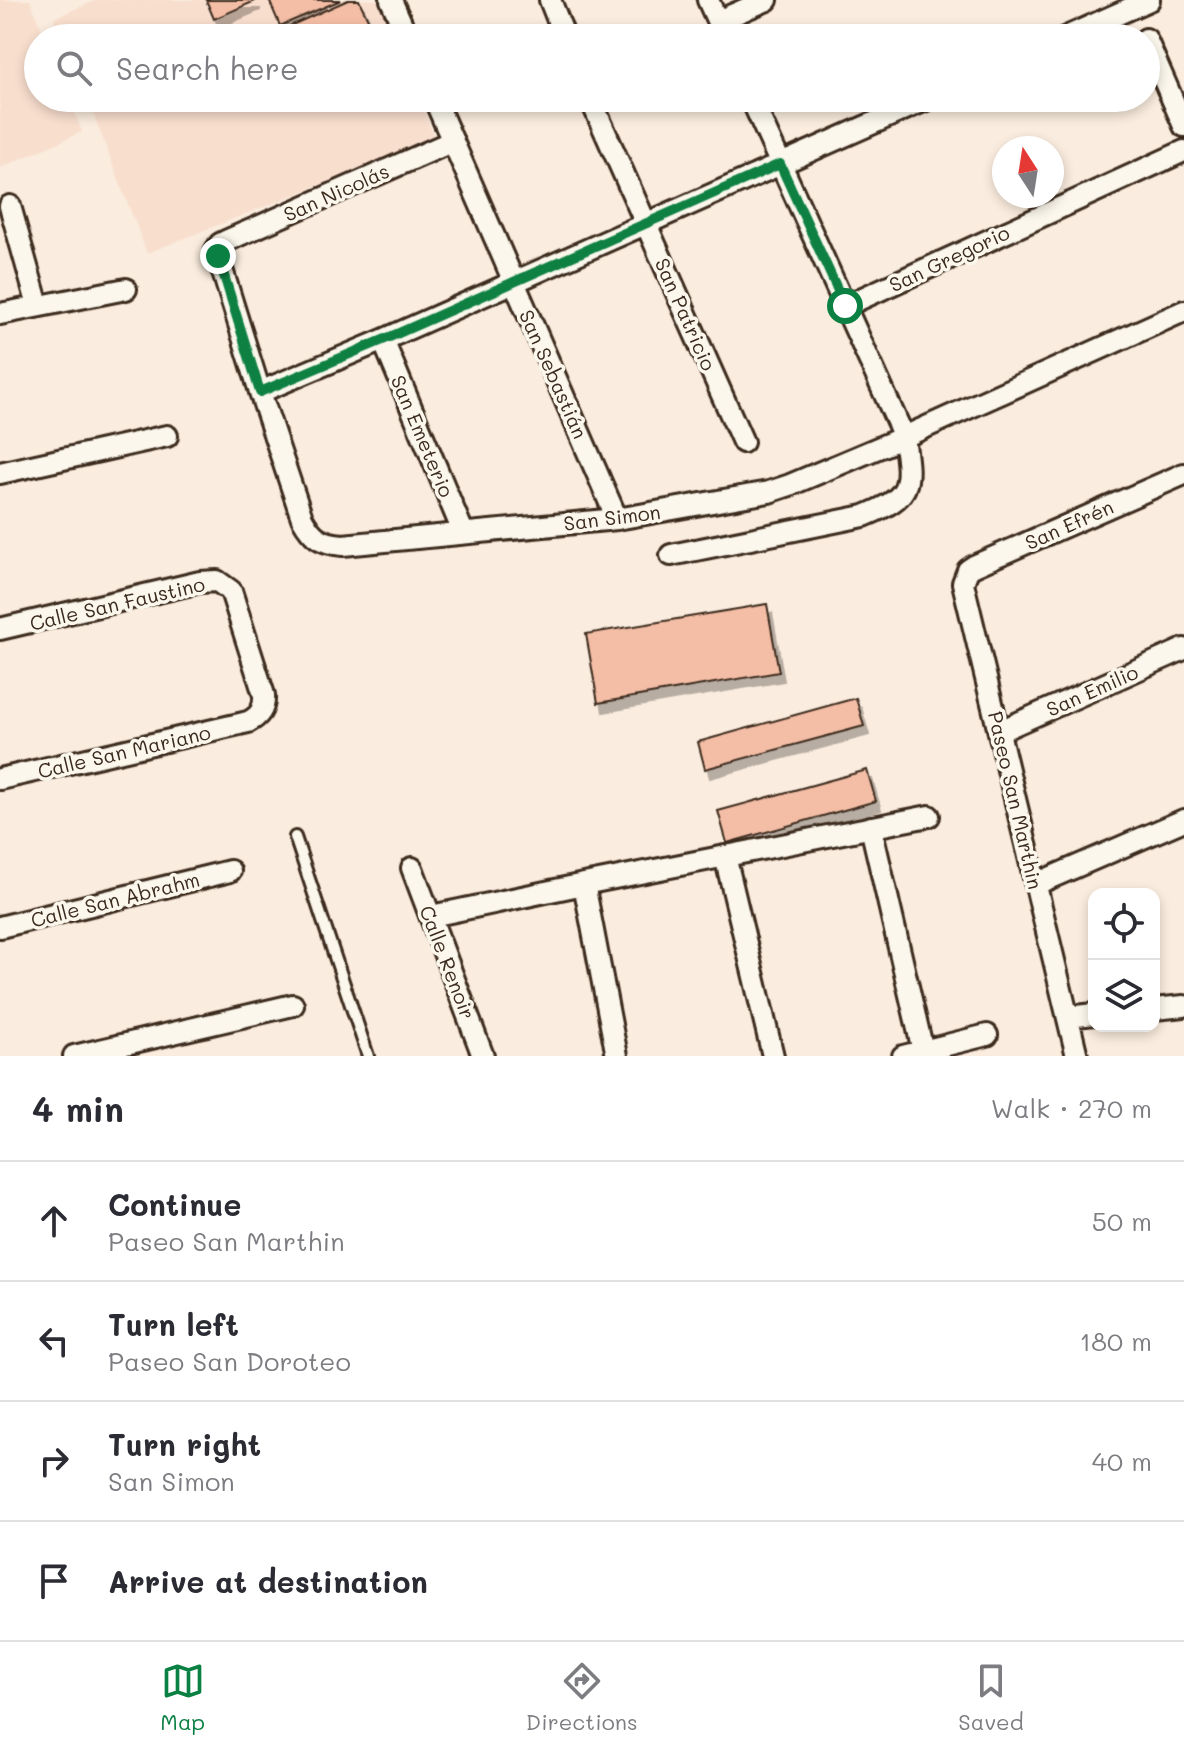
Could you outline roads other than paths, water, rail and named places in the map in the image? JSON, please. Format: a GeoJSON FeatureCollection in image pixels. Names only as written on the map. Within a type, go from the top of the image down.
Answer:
{"type":"FeatureCollection","features":[{"type":"Feature","properties":{"kind":"street"},"geometry":{"type":"LineString","coordinates":[[550,0],[559,24]]}},
{"type":"Feature","properties":{"kind":"street"},"geometry":{"type":"LineString","coordinates":[[708,0],[718,24]]}},
{"type":"Feature","properties":{"kind":"street"},"geometry":{"type":"LineString","coordinates":[[730,24],[767,0]]}},
{"type":"Feature","properties":{"kind":"street"},"geometry":{"type":"LineString","coordinates":[[399,3],[404,24]]}},
{"type":"Feature","properties":{"kind":"street"},"geometry":{"type":"LineString","coordinates":[[1093,24],[1137,3],[1142,24]]}},
{"type":"Feature","properties":{"kind":"street"},"geometry":{"type":"LineString","coordinates":[[1160,70],[1184,126]]}},
{"type":"Feature","properties":{"kind":"street","name":"San Sebastián"},"geometry":{"type":"LineString","coordinates":[[440,112],[617,519]]}},
{"type":"Feature","properties":{"kind":"street","name":"San Patricio"},"geometry":{"type":"LineString","coordinates":[[596,112],[743,442]]}},
{"type":"Feature","properties":{"kind":"street"},"geometry":{"type":"LineString","coordinates":[[671,555],[864,516],[897,499],[906,488],[909,473],[904,437],[757,112]]}},
{"type":"Feature","properties":{"kind":"street"},"geometry":{"type":"LineString","coordinates":[[260,392],[898,112]]}},
{"type":"Feature","properties":{"kind":"street","name":"San Nicolás"},"geometry":{"type":"LineString","coordinates":[[220,244],[453,141]]}},
{"type":"Feature","properties":{"kind":"street","name":"San Gregorio"},"geometry":{"type":"LineString","coordinates":[[845,306],[1184,151]]}},
{"type":"Feature","properties":{"kind":"street"},"geometry":{"type":"LineString","coordinates":[[10,206],[38,306]]}},
{"type":"Feature","properties":{"kind":"street","name":"San Simon"},"geometry":{"type":"LineString","coordinates":[[220,244],[216,250],[302,518],[309,532],[326,543],[343,545],[617,519],[769,492],[904,437],[1184,311]]}},
{"type":"Feature","properties":{"kind":"street"},"geometry":{"type":"LineString","coordinates":[[0,314],[126,289]]}},
{"type":"Feature","properties":{"kind":"street","name":"San Emeterio"},"geometry":{"type":"LineString","coordinates":[[383,340],[463,532]]}},
{"type":"Feature","properties":{"kind":"street"},"geometry":{"type":"LineString","coordinates":[[0,473],[167,436]]}},
{"type":"Feature","properties":{"kind":"street","name":"San Efrén"},"geometry":{"type":"LineString","coordinates":[[963,583],[968,570],[974,566],[1184,474]]}},
{"type":"Feature","properties":{"kind":"street","name":"Calle San Faustino"},"geometry":{"type":"LineString","coordinates":[[0,629],[200,582],[217,581],[231,591],[264,695],[263,708],[255,719],[248,722]]}},
{"type":"Feature","properties":{"kind":"street","name":"Paseo San Marthin"},"geometry":{"type":"LineString","coordinates":[[963,583],[1077,1056]]}},
{"type":"Feature","properties":{"kind":"street","name":"San Emilio"},"geometry":{"type":"LineString","coordinates":[[1000,731],[1184,649]]}},
{"type":"Feature","properties":{"kind":"street","name":"Calle San Mariano"},"geometry":{"type":"LineString","coordinates":[[0,779],[248,722]]}},
{"type":"Feature","properties":{"kind":"street"},"geometry":{"type":"LineString","coordinates":[[431,916],[929,816]]}},
{"type":"Feature","properties":{"kind":"street"},"geometry":{"type":"LineString","coordinates":[[1036,884],[1184,820]]}},
{"type":"Feature","properties":{"kind":"street"},"geometry":{"type":"LineString","coordinates":[[871,827],[913,1053],[987,1035]]}},
{"type":"Feature","properties":{"kind":"street"},"geometry":{"type":"LineString","coordinates":[[725,856],[773,1056]]}},
{"type":"Feature","properties":{"kind":"street","name":"Calle Renoir"},"geometry":{"type":"LineString","coordinates":[[412,868],[483,1056]]}},
{"type":"Feature","properties":{"kind":"street","name":"Calle San Abrahm"},"geometry":{"type":"LineString","coordinates":[[0,927],[230,871]]}},
{"type":"Feature","properties":{"kind":"street"},"geometry":{"type":"LineString","coordinates":[[584,884],[617,1056]]}},
{"type":"Feature","properties":{"kind":"street"},"geometry":{"type":"LineString","coordinates":[[74,1056],[293,1005]]}},
{"type":"Feature","properties":{"kind":"street"},"geometry":{"type":"LineString","coordinates":[[1160,1008],[1184,1006]]}},
{"type":"Feature","properties":{"kind":"street"},"geometry":{"type":"LineString","coordinates":[[1068,1017],[1088,1015]]}},
{"type":"Feature","properties":{"kind":"lane"},"geometry":{"type":"LineString","coordinates":[[295,837],[368,1056]]}}]}
